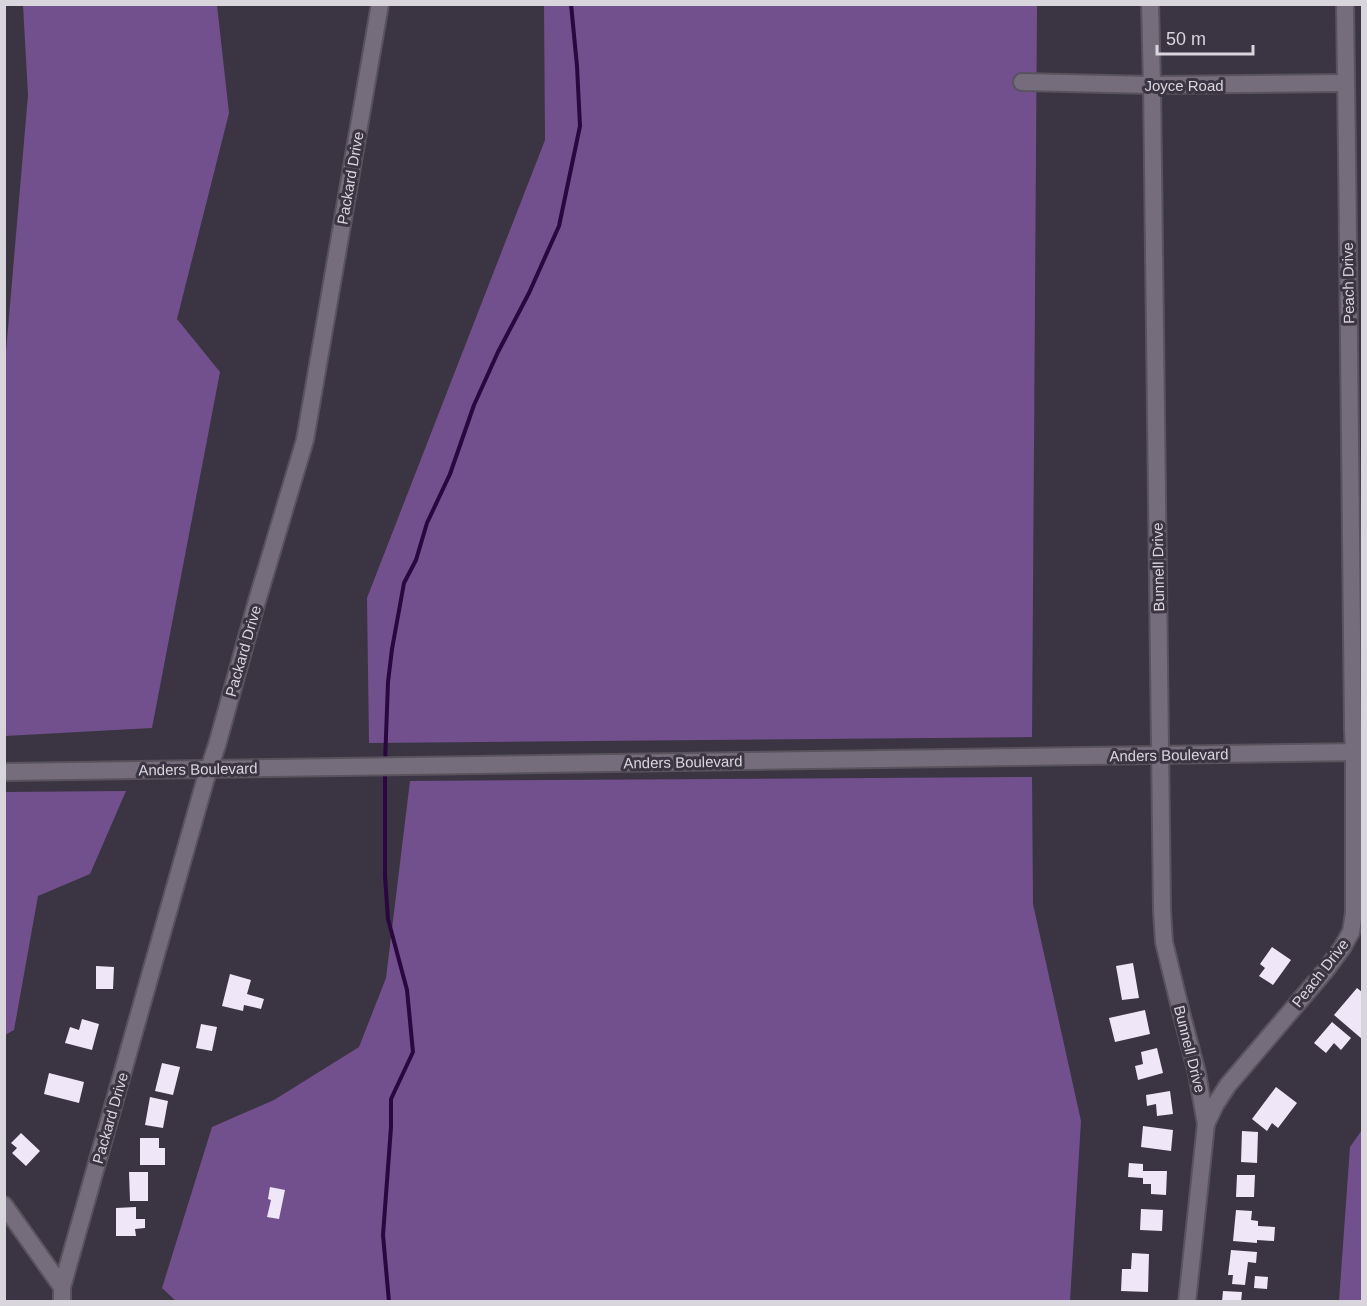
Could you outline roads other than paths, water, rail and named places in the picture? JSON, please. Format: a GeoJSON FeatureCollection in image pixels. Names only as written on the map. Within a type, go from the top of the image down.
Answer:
{"type":"FeatureCollection","features":[{"type":"Feature","properties":{"kind":"street","name":"Packard Drive"},"geometry":{"type":"LineString","coordinates":[[62,1294],[205,781],[304,440],[380,4]]}},
{"type":"Feature","properties":{"kind":"street","name":"Bunnell Drive"},"geometry":{"type":"LineString","coordinates":[[1150,4],[1161,911],[1164,942],[1197,1073],[1206,1124]]}},
{"type":"Feature","properties":{"kind":"street","name":"Peach Drive"},"geometry":{"type":"LineString","coordinates":[[1187,1302],[1206,1124],[1228,1085],[1342,948],[1351,933],[1354,914],[1358,752],[1352,718],[1345,4]]}},
{"type":"Feature","properties":{"kind":"street","name":"Joyce Road"},"geometry":{"type":"LineString","coordinates":[[1023,82],[1152,85],[1346,83]]}},
{"type":"Feature","properties":{"kind":"street","name":"Anders Boulevard"},"geometry":{"type":"LineString","coordinates":[[4,772],[1358,752]]}},
{"type":"Feature","properties":{"kind":"street"},"geometry":{"type":"LineString","coordinates":[[4,1205],[62,1294]]}},
{"type":"Feature","properties":{"kind":"waterway"},"geometry":{"type":"LineString","coordinates":[[385,763],[388,682],[404,583],[416,560],[427,523],[450,474],[474,405],[559,226],[580,126],[571,4]]}},
{"type":"Feature","properties":{"kind":"waterway"},"geometry":{"type":"LineString","coordinates":[[385,770],[385,876],[388,919],[407,990],[413,1052],[391,1099],[383,1235],[389,1302]]}}]}
